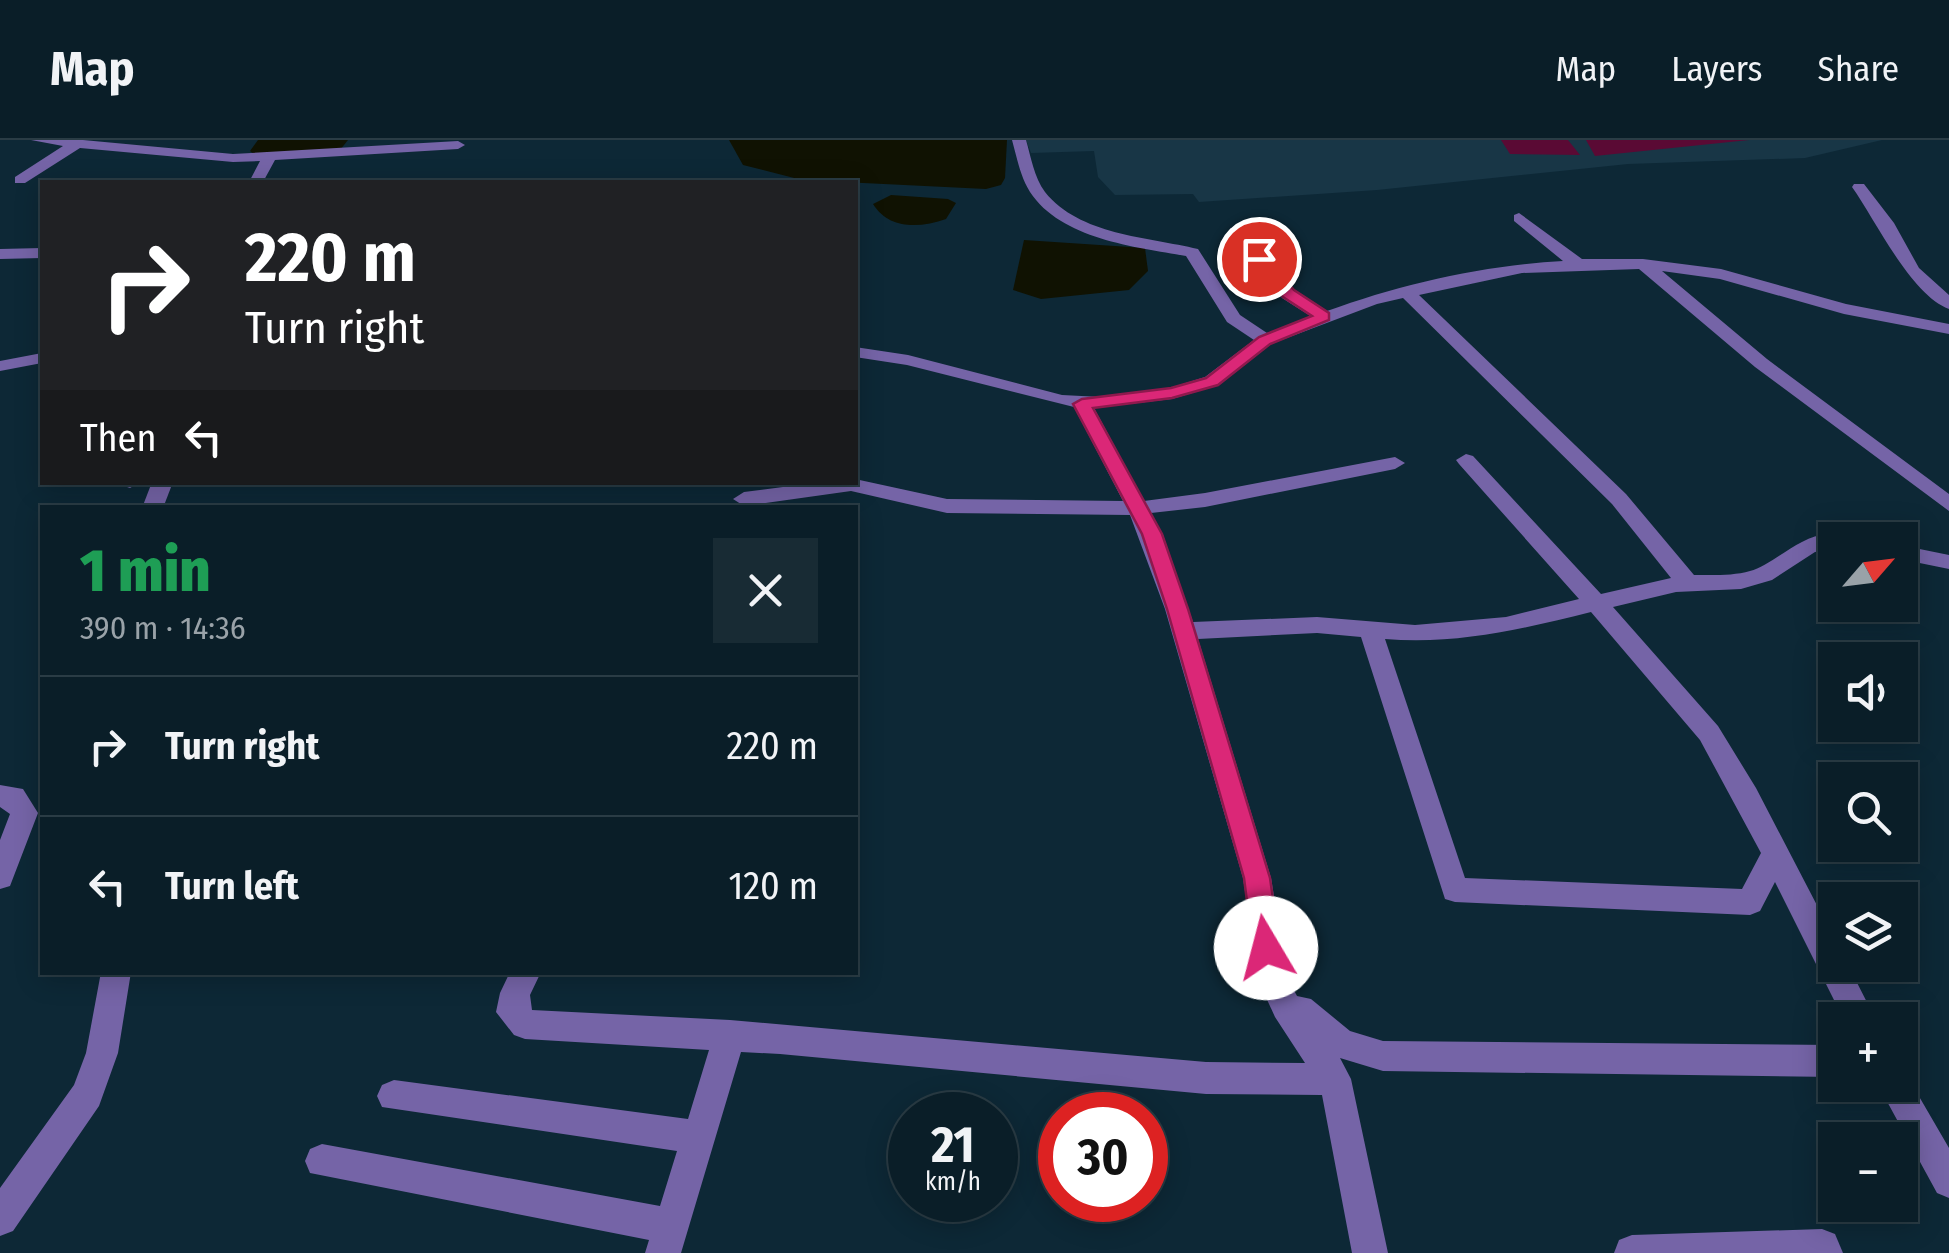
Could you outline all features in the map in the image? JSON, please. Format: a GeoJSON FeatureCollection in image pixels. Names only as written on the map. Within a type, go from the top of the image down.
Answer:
{"type":"FeatureCollection","features":[{"type":"Feature","properties":{"kind":"street"},"geometry":{"type":"LineString","coordinates":[[38,140],[268,159],[458,145]]}},
{"type":"Feature","properties":{"kind":"street"},"geometry":{"type":"LineString","coordinates":[[173,153],[189,140]]}},
{"type":"Feature","properties":{"kind":"street"},"geometry":{"type":"LineString","coordinates":[[1019,140],[1027,173],[1039,195],[1065,217],[1108,233],[1192,252],[1233,318],[1264,340]]}},
{"type":"Feature","properties":{"kind":"street"},"geometry":{"type":"LineString","coordinates":[[20,180],[77,144]]}},
{"type":"Feature","properties":{"kind":"street"},"geometry":{"type":"LineString","coordinates":[[257,180],[268,159]]}},
{"type":"Feature","properties":{"kind":"street"},"geometry":{"type":"LineString","coordinates":[[1859,187],[1886,223],[1912,271],[1949,304]]}},
{"type":"Feature","properties":{"kind":"street"},"geometry":{"type":"LineString","coordinates":[[1519,218],[1578,264]]}},
{"type":"Feature","properties":{"kind":"street"},"geometry":{"type":"LineString","coordinates":[[1236,231],[1288,294],[1324,317]]}},
{"type":"Feature","properties":{"kind":"street"},"geometry":{"type":"LineString","coordinates":[[0,254],[40,253]]}},
{"type":"Feature","properties":{"kind":"street"},"geometry":{"type":"LineString","coordinates":[[858,352],[908,360],[1082,404],[1172,392],[1212,381],[1264,340],[1406,292],[1522,268],[1578,264],[1643,264],[1721,274],[1844,309],[1949,329]]}},
{"type":"Feature","properties":{"kind":"street"},"geometry":{"type":"LineString","coordinates":[[1643,264],[1762,362],[1949,504]]}},
{"type":"Feature","properties":{"kind":"street"},"geometry":{"type":"LineString","coordinates":[[1406,292],[1619,499],[1687,582]]}},
{"type":"Feature","properties":{"kind":"street"},"geometry":{"type":"LineString","coordinates":[[0,366],[40,358]]}},
{"type":"Feature","properties":{"kind":"street"},"geometry":{"type":"LineString","coordinates":[[1082,404],[1152,534],[1257,878],[1266,948],[1278,991],[1335,1080],[1370,1253]]}},
{"type":"Feature","properties":{"kind":"street"},"geometry":{"type":"LineString","coordinates":[[1466,460],[1709,733],[1851,1002]]}},
{"type":"Feature","properties":{"kind":"street"},"geometry":{"type":"LineString","coordinates":[[744,499],[850,485],[946,506],[1137,508],[1237,494],[1395,463]]}},
{"type":"Feature","properties":{"kind":"street"},"geometry":{"type":"LineString","coordinates":[[1183,632],[1255,625],[1415,633],[1492,626],[1687,582],[1753,578],[1764,575],[1794,552],[1818,546]]}},
{"type":"Feature","properties":{"kind":"street"},"geometry":{"type":"LineString","coordinates":[[1918,556],[1949,562]]}},
{"type":"Feature","properties":{"kind":"street"},"geometry":{"type":"LineString","coordinates":[[1370,628],[1456,890],[1750,902],[1775,852]]}},
{"type":"Feature","properties":{"kind":"street"},"geometry":{"type":"LineString","coordinates":[[0,796],[13,797],[24,813],[0,877]]}},
{"type":"Feature","properties":{"kind":"street"},"geometry":{"type":"LineString","coordinates":[[0,1218],[87,1095],[102,1053],[115,975]]}},
{"type":"Feature","properties":{"kind":"street"},"geometry":{"type":"LineString","coordinates":[[524,975],[515,993],[512,1012],[525,1024],[730,1035],[1206,1078],[1335,1080]]}},
{"type":"Feature","properties":{"kind":"street"},"geometry":{"type":"LineString","coordinates":[[1278,991],[1340,1043],[1383,1056],[1818,1062]]}},
{"type":"Feature","properties":{"kind":"street"},"geometry":{"type":"LineString","coordinates":[[322,1161],[666,1240],[730,1035]]}},
{"type":"Feature","properties":{"kind":"street"},"geometry":{"type":"LineString","coordinates":[[394,1096],[698,1138]]}},
{"type":"Feature","properties":{"kind":"street"},"geometry":{"type":"LineString","coordinates":[[1904,1102],[1949,1181]]}},
{"type":"Feature","properties":{"kind":"street"},"geometry":{"type":"LineString","coordinates":[[1632,1253],[1822,1248],[1825,1253]]}},
{"type":"Feature","properties":{"kind":"shaded area"},"geometry":{"type":"Polygon","coordinates":[[[258,140],[348,140],[340,150],[258,157],[250,151],[258,140]]]}},
{"type":"Feature","properties":{"kind":"shaded area"},"geometry":{"type":"Polygon","coordinates":[[[729,140],[1007,140],[1005,178],[1001,185],[986,189],[802,180],[743,165],[729,140]]]}},
{"type":"Feature","properties":{"kind":"shaded area"},"geometry":{"type":"Polygon","coordinates":[[[1026,140],[1882,140],[1805,158],[1628,164],[1377,190],[1199,202],[1193,194],[1115,195],[1098,177],[1094,151],[1031,153],[1026,140]]]}},
{"type":"Feature","properties":{"kind":"shaded area"},"geometry":{"type":"Polygon","coordinates":[[[1501,140],[1568,140],[1580,155],[1510,154],[1501,140]]]}},
{"type":"Feature","properties":{"kind":"shaded area"},"geometry":{"type":"Polygon","coordinates":[[[1586,140],[1749,140],[1595,156],[1586,140]]]}},
{"type":"Feature","properties":{"kind":"shaded area"},"geometry":{"type":"Polygon","coordinates":[[[891,195],[956,203],[946,219],[906,225],[888,219],[873,204],[891,195]]]}},
{"type":"Feature","properties":{"kind":"shaded area"},"geometry":{"type":"Polygon","coordinates":[[[1024,240],[1145,248],[1148,271],[1129,290],[1041,299],[1013,290],[1024,240]]]}},
{"type":"Feature","properties":{"kind":"route"},"geometry":{"type":"LineString","coordinates":[[1259,259],[1288,294],[1324,317],[1264,340],[1223,374],[1193,388],[1082,404],[1152,534],[1226,766],[1257,878],[1266,948]]}}]}
